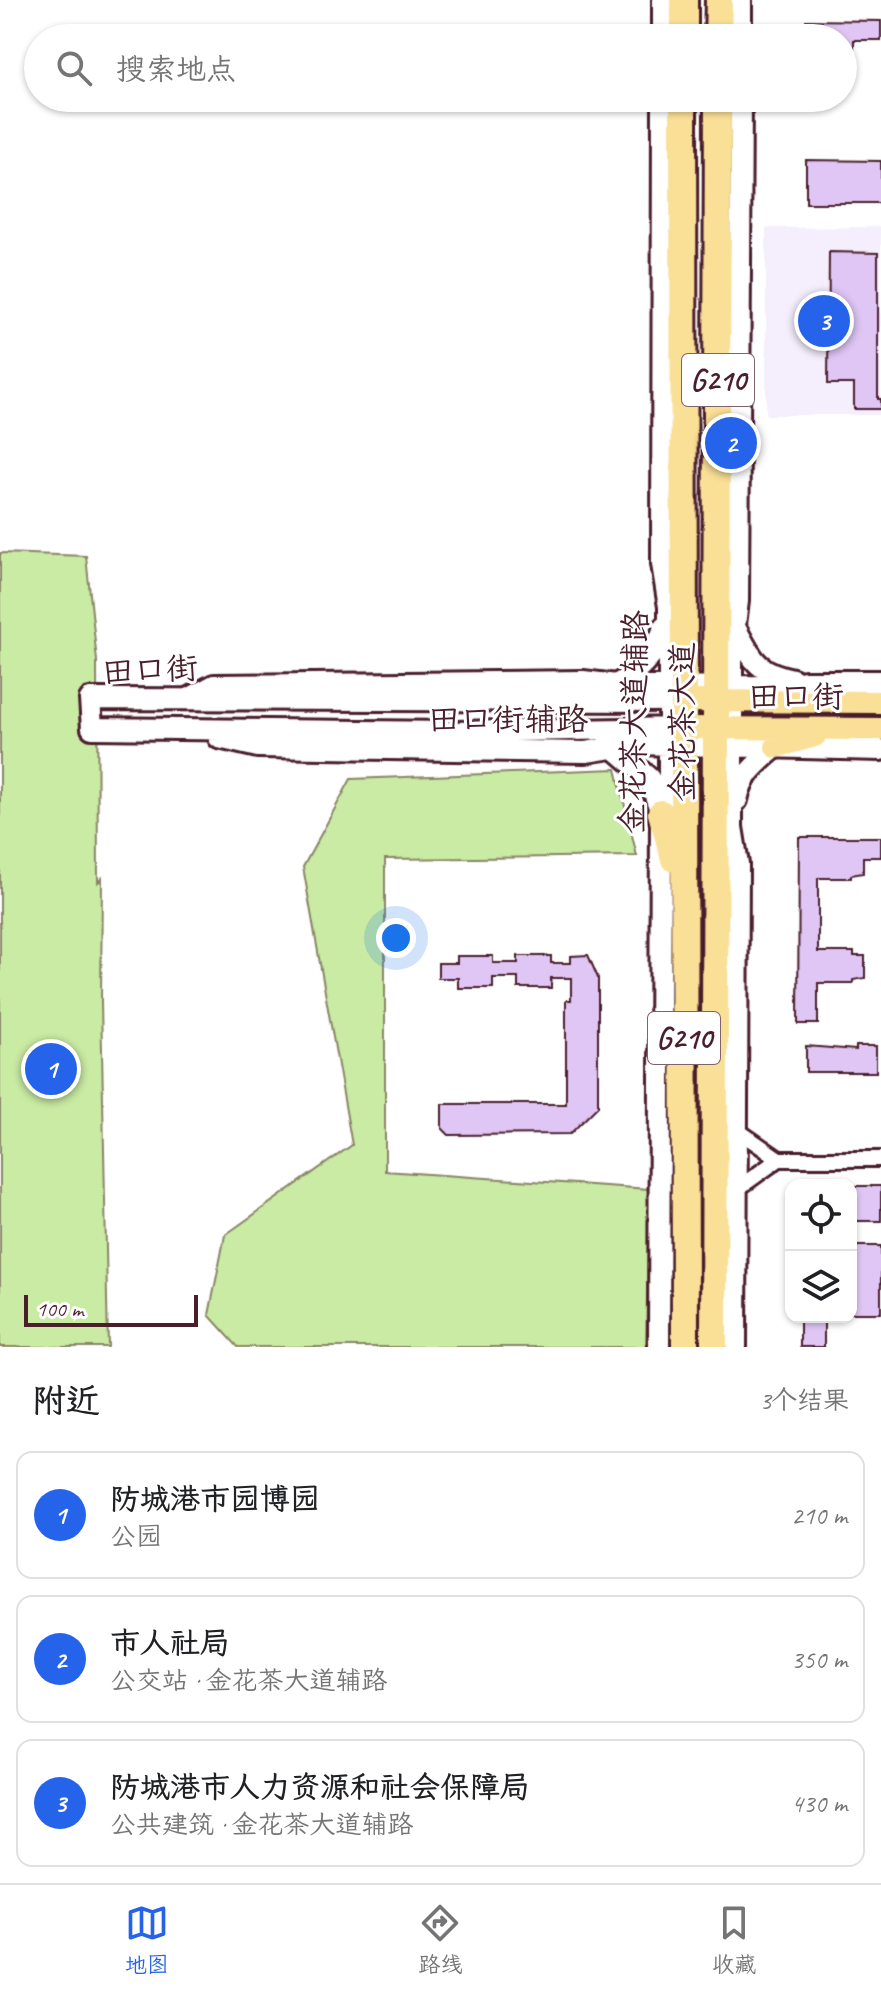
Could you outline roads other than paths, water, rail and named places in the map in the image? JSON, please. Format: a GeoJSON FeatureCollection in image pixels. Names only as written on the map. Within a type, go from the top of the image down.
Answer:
{"type":"FeatureCollection","features":[{"type":"Feature","properties":{"kind":"highway"},"geometry":{"type":"LineString","coordinates":[[684,0],[684,24]]}},
{"type":"Feature","properties":{"kind":"highway"},"geometry":{"type":"LineString","coordinates":[[718,24],[719,0]]}},
{"type":"Feature","properties":{"kind":"highway","name":"金花茶大道"},"geometry":{"type":"LineString","coordinates":[[681,112],[673,185],[676,737],[684,894],[672,1188],[685,1347]]}},
{"type":"Feature","properties":{"kind":"highway","name":"金花茶大道"},"geometry":{"type":"LineString","coordinates":[[714,1347],[726,1189],[716,903],[724,737],[717,576],[729,185],[720,112]]}},
{"type":"Feature","properties":{"kind":"highway"},"geometry":{"type":"LineString","coordinates":[[717,576],[735,627]]}},
{"type":"Feature","properties":{"kind":"highway"},"geometry":{"type":"LineString","coordinates":[[661,813],[684,894]]}},
{"type":"Feature","properties":{"kind":"highway"},"geometry":{"type":"LineString","coordinates":[[716,903],[732,827]]}},
{"type":"Feature","properties":{"kind":"main road","name":"田口街"},"geometry":{"type":"LineString","coordinates":[[676,693],[881,702]]}},
{"type":"Feature","properties":{"kind":"main road","name":"田口街"},"geometry":{"type":"LineString","coordinates":[[676,737],[724,737],[843,728],[881,729]]}},
{"type":"Feature","properties":{"kind":"main road"},"geometry":{"type":"LineString","coordinates":[[776,747],[843,728]]}},
{"type":"Feature","properties":{"kind":"street"},"geometry":{"type":"LineString","coordinates":[[663,0],[663,24]]}},
{"type":"Feature","properties":{"kind":"street"},"geometry":{"type":"LineString","coordinates":[[741,0],[741,24]]}},
{"type":"Feature","properties":{"kind":"street","name":"金花茶大道辅路"},"geometry":{"type":"LineString","coordinates":[[665,112],[673,185],[662,564],[676,693]]}},
{"type":"Feature","properties":{"kind":"street"},"geometry":{"type":"LineString","coordinates":[[739,112],[729,185],[738,601],[724,694],[805,681],[881,681]]}},
{"type":"Feature","properties":{"kind":"street"},"geometry":{"type":"LineString","coordinates":[[568,702],[617,685],[646,662],[660,645],[669,607]]}},
{"type":"Feature","properties":{"kind":"street"},"geometry":{"type":"LineString","coordinates":[[735,627],[754,663],[776,676],[805,681]]}},
{"type":"Feature","properties":{"kind":"street","name":"田口街辅路"},"geometry":{"type":"LineString","coordinates":[[308,692],[583,681],[676,693]]}},
{"type":"Feature","properties":{"kind":"street","name":"田口街"},"geometry":{"type":"LineString","coordinates":[[185,729],[92,728],[90,699],[188,699],[308,692],[568,702],[676,693]]}},
{"type":"Feature","properties":{"kind":"street","name":"田口街辅路"},"geometry":{"type":"LineString","coordinates":[[185,729],[258,747],[452,741],[586,752],[676,737]]}},
{"type":"Feature","properties":{"kind":"street"},"geometry":{"type":"LineString","coordinates":[[569,731],[614,748],[649,778],[661,813]]}},
{"type":"Feature","properties":{"kind":"street","name":"田口街"},"geometry":{"type":"LineString","coordinates":[[452,741],[569,731],[676,737]]}},
{"type":"Feature","properties":{"kind":"street","name":"金花茶大道辅路"},"geometry":{"type":"LineString","coordinates":[[659,1347],[672,1188],[661,813],[676,737]]}},
{"type":"Feature","properties":{"kind":"street"},"geometry":{"type":"LineString","coordinates":[[881,750],[776,747],[724,737],[738,864],[726,1130],[779,1159],[881,1159]]}},
{"type":"Feature","properties":{"kind":"street"},"geometry":{"type":"LineString","coordinates":[[732,827],[740,784],[751,768],[776,747]]}},
{"type":"Feature","properties":{"kind":"street"},"geometry":{"type":"LineString","coordinates":[[736,1347],[726,1189],[779,1159]]}},
{"type":"Feature","properties":{"kind":"place","name":"防城港市人力资源和社会保障局"},"geometry":{"type":"Point","coordinates":[824,321]}},
{"type":"Feature","properties":{"kind":"place","name":"市人社局"},"geometry":{"type":"Point","coordinates":[731,443]}},
{"type":"Feature","properties":{"kind":"place","name":"防城港市园博园"},"geometry":{"type":"Point","coordinates":[51,1069]}}]}
